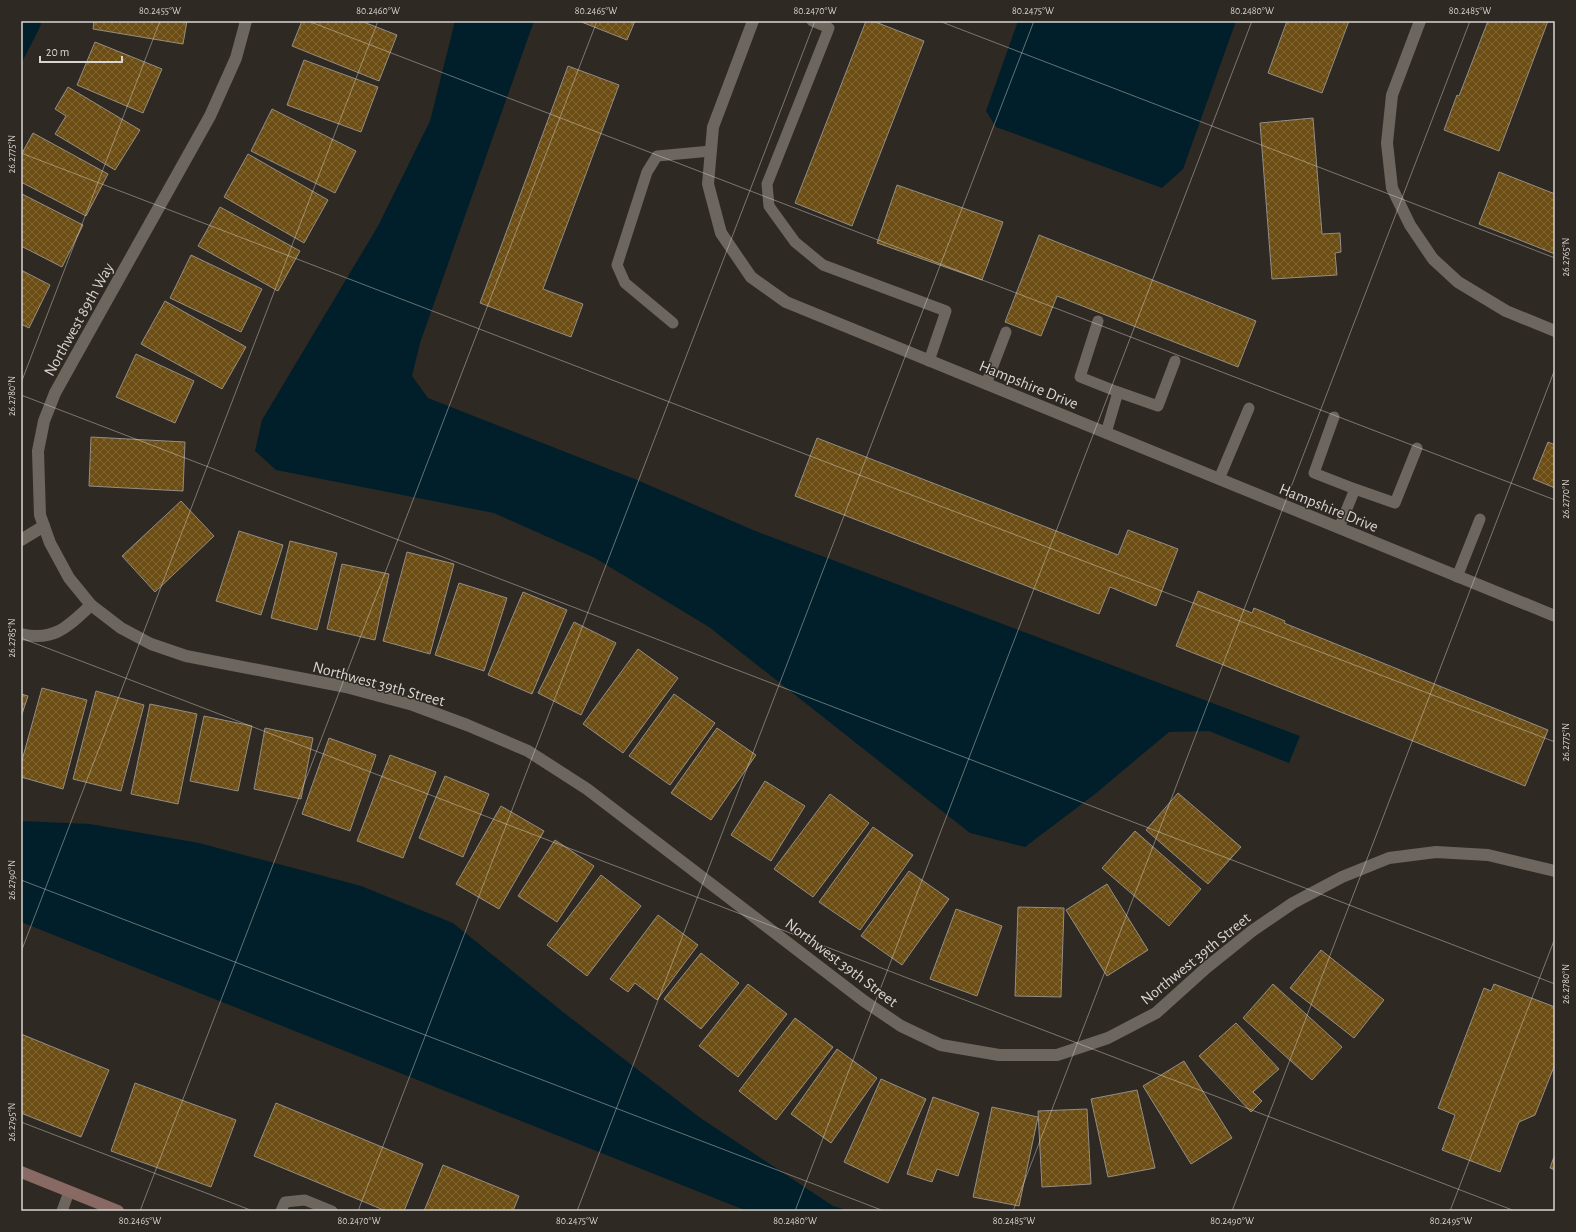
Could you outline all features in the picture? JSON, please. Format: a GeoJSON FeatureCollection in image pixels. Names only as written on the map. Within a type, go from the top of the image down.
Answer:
{"type":"FeatureCollection","features":[{"type":"Feature","properties":{"kind":"street","name":"Northwest 89th Way"},"geometry":{"type":"LineString","coordinates":[[121,628],[90,605],[69,578],[50,543],[40,515],[38,479],[38,451],[44,421],[55,393],[210,116],[236,58],[246,21]]}},
{"type":"Feature","properties":{"kind":"street","name":"Hampshire Drive"},"geometry":{"type":"LineString","coordinates":[[753,21],[713,128],[708,184],[722,233],[751,277],[786,302],[1555,616]]}},
{"type":"Feature","properties":{"kind":"street"},"geometry":{"type":"LineString","coordinates":[[1420,21],[1392,95],[1387,144],[1392,188],[1410,225],[1433,259],[1458,282],[1506,311],[1555,331]]}},
{"type":"Feature","properties":{"kind":"street"},"geometry":{"type":"LineString","coordinates":[[21,540],[44,526]]}},
{"type":"Feature","properties":{"kind":"street"},"geometry":{"type":"LineString","coordinates":[[21,634],[40,637],[64,629],[90,605]]}},
{"type":"Feature","properties":{"kind":"street","name":"Northwest 39th Street"},"geometry":{"type":"LineString","coordinates":[[121,628],[151,644],[186,656],[346,687],[413,705],[467,725],[528,751],[587,789],[864,1001],[901,1026],[942,1045],[999,1055],[1057,1055],[1108,1038],[1156,1013],[1206,968],[1252,931],[1293,903],[1342,877],[1389,858],[1436,852],[1488,855],[1555,871]]}},
{"type":"Feature","properties":{"kind":"street"},"geometry":{"type":"LineString","coordinates":[[21,1172],[118,1211]]}},
{"type":"Feature","properties":{"kind":"lane"},"geometry":{"type":"LineString","coordinates":[[812,21],[829,28],[768,184],[769,206],[795,242],[822,265],[946,311],[929,361]]}},
{"type":"Feature","properties":{"kind":"lane"},"geometry":{"type":"LineString","coordinates":[[673,323],[625,283],[617,265],[647,172],[657,156],[711,150]]}},
{"type":"Feature","properties":{"kind":"lane"},"geometry":{"type":"LineString","coordinates":[[1098,321],[1080,377],[1158,406],[1175,361]]}},
{"type":"Feature","properties":{"kind":"lane"},"geometry":{"type":"LineString","coordinates":[[986,384],[1006,332]]}},
{"type":"Feature","properties":{"kind":"lane"},"geometry":{"type":"LineString","coordinates":[[1106,433],[1118,392]]}},
{"type":"Feature","properties":{"kind":"lane"},"geometry":{"type":"LineString","coordinates":[[1219,479],[1249,408]]}},
{"type":"Feature","properties":{"kind":"lane"},"geometry":{"type":"LineString","coordinates":[[1334,417],[1314,473],[1355,489],[1395,503],[1417,448]]}},
{"type":"Feature","properties":{"kind":"lane"},"geometry":{"type":"LineString","coordinates":[[1339,528],[1355,489]]}},
{"type":"Feature","properties":{"kind":"lane"},"geometry":{"type":"LineString","coordinates":[[1458,577],[1480,519]]}},
{"type":"Feature","properties":{"kind":"lane"},"geometry":{"type":"LineString","coordinates":[[62,1211],[69,1192]]}},
{"type":"Feature","properties":{"kind":"lane"},"geometry":{"type":"LineString","coordinates":[[281,1211],[285,1202],[305,1200],[332,1211]]}},
{"type":"Feature","properties":{"kind":"water"},"geometry":{"type":"Polygon","coordinates":[[[21,21],[42,21],[21,64],[21,21]]]}},
{"type":"Feature","properties":{"kind":"water"},"geometry":{"type":"Polygon","coordinates":[[[455,21],[534,21],[420,343],[412,376],[428,398],[637,480],[753,530],[1300,736],[1289,763],[1209,731],[1169,732],[1095,794],[1025,847],[970,833],[709,627],[595,558],[494,513],[276,470],[255,451],[262,420],[378,226],[430,121],[455,21]]]}},
{"type":"Feature","properties":{"kind":"water"},"geometry":{"type":"Polygon","coordinates":[[[1018,21],[1236,21],[1183,169],[1162,188],[996,127],[986,111],[1018,21]]]}},
{"type":"Feature","properties":{"kind":"water"},"geometry":{"type":"Polygon","coordinates":[[[21,821],[90,824],[199,843],[361,886],[453,923],[563,1012],[699,1117],[833,1206],[850,1211],[747,1211],[21,922],[21,821]]]}},
{"type":"Feature","properties":{"kind":"building"},"geometry":{"type":"Polygon","coordinates":[[[94,21],[187,21],[183,44],[93,29],[94,21]]]}},
{"type":"Feature","properties":{"kind":"building"},"geometry":{"type":"Polygon","coordinates":[[[302,21],[361,21],[397,35],[379,81],[292,46],[302,21]]]}},
{"type":"Feature","properties":{"kind":"building"},"geometry":{"type":"Polygon","coordinates":[[[579,21],[635,21],[627,40],[579,21]]]}},
{"type":"Feature","properties":{"kind":"building"},"geometry":{"type":"Polygon","coordinates":[[[866,21],[873,21],[924,41],[852,226],[795,203],[866,21]]]}},
{"type":"Feature","properties":{"kind":"building"},"geometry":{"type":"Polygon","coordinates":[[[1287,21],[1349,21],[1322,93],[1268,73],[1287,21]]]}},
{"type":"Feature","properties":{"kind":"building"},"geometry":{"type":"Polygon","coordinates":[[[1488,21],[1548,21],[1499,151],[1444,130],[1488,21]]]}},
{"type":"Feature","properties":{"kind":"building"},"geometry":{"type":"Polygon","coordinates":[[[95,42],[162,69],[143,113],[77,85],[95,42]]]}},
{"type":"Feature","properties":{"kind":"building"},"geometry":{"type":"Polygon","coordinates":[[[304,60],[378,87],[361,132],[287,105],[304,60]]]}},
{"type":"Feature","properties":{"kind":"building"},"geometry":{"type":"Polygon","coordinates":[[[568,66],[619,85],[543,289],[583,304],[571,337],[480,303],[568,66]]]}},
{"type":"Feature","properties":{"kind":"building"},"geometry":{"type":"Polygon","coordinates":[[[68,87],[140,130],[115,170],[55,134],[66,116],[55,109],[68,87]]]}},
{"type":"Feature","properties":{"kind":"building"},"geometry":{"type":"Polygon","coordinates":[[[272,109],[356,151],[335,193],[251,151],[272,109]]]}},
{"type":"Feature","properties":{"kind":"building"},"geometry":{"type":"Polygon","coordinates":[[[1313,118],[1322,234],[1340,233],[1341,252],[1335,253],[1337,275],[1272,279],[1260,123],[1313,118]]]}},
{"type":"Feature","properties":{"kind":"building"},"geometry":{"type":"Polygon","coordinates":[[[33,133],[108,174],[86,216],[21,182],[21,155],[33,133]]]}},
{"type":"Feature","properties":{"kind":"building"},"geometry":{"type":"Polygon","coordinates":[[[248,154],[328,200],[304,243],[224,197],[248,154]]]}},
{"type":"Feature","properties":{"kind":"building"},"geometry":{"type":"Polygon","coordinates":[[[1499,172],[1555,194],[1555,254],[1479,224],[1499,172]]]}},
{"type":"Feature","properties":{"kind":"building"},"geometry":{"type":"Polygon","coordinates":[[[897,185],[1003,222],[982,280],[877,243],[897,185]]]}},
{"type":"Feature","properties":{"kind":"building"},"geometry":{"type":"Polygon","coordinates":[[[22,194],[83,225],[62,267],[21,246],[22,194]]]}},
{"type":"Feature","properties":{"kind":"building"},"geometry":{"type":"Polygon","coordinates":[[[220,207],[300,251],[278,291],[198,246],[220,207]]]}},
{"type":"Feature","properties":{"kind":"building"},"geometry":{"type":"Polygon","coordinates":[[[1039,235],[1256,321],[1238,367],[1057,296],[1041,336],[1005,322],[1039,235]]]}},
{"type":"Feature","properties":{"kind":"building"},"geometry":{"type":"Polygon","coordinates":[[[191,255],[262,289],[241,332],[170,298],[191,255]]]}},
{"type":"Feature","properties":{"kind":"building"},"geometry":{"type":"Polygon","coordinates":[[[21,270],[50,285],[29,328],[21,324],[21,270]]]}},
{"type":"Feature","properties":{"kind":"building"},"geometry":{"type":"Polygon","coordinates":[[[165,301],[246,347],[222,389],[141,344],[165,301]]]}},
{"type":"Feature","properties":{"kind":"building"},"geometry":{"type":"Polygon","coordinates":[[[136,354],[194,381],[175,423],[116,397],[136,354]]]}},
{"type":"Feature","properties":{"kind":"building"},"geometry":{"type":"Polygon","coordinates":[[[91,437],[185,442],[183,491],[89,486],[91,437]]]}},
{"type":"Feature","properties":{"kind":"building"},"geometry":{"type":"Polygon","coordinates":[[[817,438],[1118,555],[1128,530],[1178,549],[1156,606],[1110,587],[1099,614],[795,496],[817,438]]]}},
{"type":"Feature","properties":{"kind":"building"},"geometry":{"type":"Polygon","coordinates":[[[1548,442],[1555,445],[1555,488],[1533,479],[1548,442]]]}},
{"type":"Feature","properties":{"kind":"building"},"geometry":{"type":"Polygon","coordinates":[[[181,501],[214,536],[155,592],[122,556],[181,501]]]}},
{"type":"Feature","properties":{"kind":"building"},"geometry":{"type":"Polygon","coordinates":[[[239,531],[283,545],[261,615],[216,601],[239,531]]]}},
{"type":"Feature","properties":{"kind":"building"},"geometry":{"type":"Polygon","coordinates":[[[290,541],[337,553],[317,630],[271,618],[290,541]]]}},
{"type":"Feature","properties":{"kind":"building"},"geometry":{"type":"Polygon","coordinates":[[[407,552],[454,564],[430,654],[383,641],[407,552]]]}},
{"type":"Feature","properties":{"kind":"building"},"geometry":{"type":"Polygon","coordinates":[[[342,564],[389,574],[375,640],[327,629],[342,564]]]}},
{"type":"Feature","properties":{"kind":"building"},"geometry":{"type":"Polygon","coordinates":[[[459,583],[507,598],[484,671],[435,655],[459,583]]]}},
{"type":"Feature","properties":{"kind":"building"},"geometry":{"type":"Polygon","coordinates":[[[1198,591],[1252,613],[1254,608],[1285,621],[1284,623],[1548,730],[1525,786],[1176,646],[1198,591]]]}},
{"type":"Feature","properties":{"kind":"building"},"geometry":{"type":"Polygon","coordinates":[[[523,592],[567,610],[532,694],[488,675],[523,592]]]}},
{"type":"Feature","properties":{"kind":"building"},"geometry":{"type":"Polygon","coordinates":[[[574,622],[616,643],[581,715],[538,693],[574,622]]]}},
{"type":"Feature","properties":{"kind":"building"},"geometry":{"type":"Polygon","coordinates":[[[638,649],[678,678],[623,753],[583,724],[638,649]]]}},
{"type":"Feature","properties":{"kind":"building"},"geometry":{"type":"Polygon","coordinates":[[[42,688],[87,700],[63,789],[21,777],[21,764],[42,688]]]}},
{"type":"Feature","properties":{"kind":"building"},"geometry":{"type":"Polygon","coordinates":[[[96,691],[144,705],[121,791],[73,779],[96,691]]]}},
{"type":"Feature","properties":{"kind":"building"},"geometry":{"type":"Polygon","coordinates":[[[21,694],[28,696],[21,717],[21,694]]]}},
{"type":"Feature","properties":{"kind":"building"},"geometry":{"type":"Polygon","coordinates":[[[674,694],[715,723],[670,785],[629,756],[674,694]]]}},
{"type":"Feature","properties":{"kind":"building"},"geometry":{"type":"Polygon","coordinates":[[[150,704],[197,714],[178,804],[131,794],[150,704]]]}},
{"type":"Feature","properties":{"kind":"building"},"geometry":{"type":"Polygon","coordinates":[[[204,716],[252,726],[238,791],[190,781],[204,716]]]}},
{"type":"Feature","properties":{"kind":"building"},"geometry":{"type":"Polygon","coordinates":[[[265,728],[313,738],[301,799],[254,789],[265,728]]]}},
{"type":"Feature","properties":{"kind":"building"},"geometry":{"type":"Polygon","coordinates":[[[717,728],[756,755],[711,820],[671,793],[717,728]]]}},
{"type":"Feature","properties":{"kind":"building"},"geometry":{"type":"Polygon","coordinates":[[[329,738],[376,755],[350,831],[302,814],[329,738]]]}},
{"type":"Feature","properties":{"kind":"building"},"geometry":{"type":"Polygon","coordinates":[[[390,755],[436,772],[403,858],[357,841],[390,755]]]}},
{"type":"Feature","properties":{"kind":"building"},"geometry":{"type":"Polygon","coordinates":[[[445,776],[489,794],[463,857],[419,838],[445,776]]]}},
{"type":"Feature","properties":{"kind":"building"},"geometry":{"type":"Polygon","coordinates":[[[765,781],[805,806],[771,861],[731,835],[765,781]]]}},
{"type":"Feature","properties":{"kind":"building"},"geometry":{"type":"Polygon","coordinates":[[[1178,793],[1241,847],[1208,884],[1146,830],[1178,793]]]}},
{"type":"Feature","properties":{"kind":"building"},"geometry":{"type":"Polygon","coordinates":[[[830,794],[869,823],[813,897],[774,869],[830,794]]]}},
{"type":"Feature","properties":{"kind":"building"},"geometry":{"type":"Polygon","coordinates":[[[501,806],[544,831],[499,909],[456,884],[501,806]]]}},
{"type":"Feature","properties":{"kind":"building"},"geometry":{"type":"Polygon","coordinates":[[[873,827],[913,855],[860,930],[819,902],[873,827]]]}},
{"type":"Feature","properties":{"kind":"building"},"geometry":{"type":"Polygon","coordinates":[[[1135,831],[1201,889],[1169,926],[1102,868],[1135,831]]]}},
{"type":"Feature","properties":{"kind":"building"},"geometry":{"type":"Polygon","coordinates":[[[555,840],[594,866],[557,922],[518,896],[555,840]]]}},
{"type":"Feature","properties":{"kind":"building"},"geometry":{"type":"Polygon","coordinates":[[[909,871],[949,899],[902,965],[861,936],[909,871]]]}},
{"type":"Feature","properties":{"kind":"building"},"geometry":{"type":"Polygon","coordinates":[[[601,875],[641,906],[587,976],[547,945],[601,875]]]}},
{"type":"Feature","properties":{"kind":"building"},"geometry":{"type":"Polygon","coordinates":[[[1107,884],[1148,950],[1107,976],[1066,910],[1107,884]]]}},
{"type":"Feature","properties":{"kind":"building"},"geometry":{"type":"Polygon","coordinates":[[[1018,907],[1064,908],[1061,997],[1015,996],[1018,907]]]}},
{"type":"Feature","properties":{"kind":"building"},"geometry":{"type":"Polygon","coordinates":[[[956,909],[1002,926],[977,996],[930,979],[956,909]]]}},
{"type":"Feature","properties":{"kind":"building"},"geometry":{"type":"Polygon","coordinates":[[[658,915],[698,945],[657,1000],[635,983],[628,992],[610,979],[658,915]]]}},
{"type":"Feature","properties":{"kind":"building"},"geometry":{"type":"Polygon","coordinates":[[[1321,950],[1384,1000],[1354,1038],[1290,988],[1321,950]]]}},
{"type":"Feature","properties":{"kind":"building"},"geometry":{"type":"Polygon","coordinates":[[[701,953],[739,983],[701,1029],[664,999],[701,953]]]}},
{"type":"Feature","properties":{"kind":"building"},"geometry":{"type":"Polygon","coordinates":[[[748,984],[787,1014],[738,1077],[699,1046],[748,984]]]}},
{"type":"Feature","properties":{"kind":"building"},"geometry":{"type":"Polygon","coordinates":[[[1273,984],[1342,1047],[1312,1080],[1243,1018],[1273,984]]]}},
{"type":"Feature","properties":{"kind":"building"},"geometry":{"type":"Polygon","coordinates":[[[1494,984],[1555,1007],[1555,1064],[1535,1115],[1519,1122],[1500,1172],[1442,1150],[1455,1115],[1438,1108],[1484,988],[1491,991],[1494,984]]]}},
{"type":"Feature","properties":{"kind":"building"},"geometry":{"type":"Polygon","coordinates":[[[795,1018],[833,1047],[776,1120],[739,1091],[795,1018]]]}},
{"type":"Feature","properties":{"kind":"building"},"geometry":{"type":"Polygon","coordinates":[[[1236,1023],[1279,1069],[1253,1092],[1262,1101],[1251,1112],[1199,1056],[1236,1023]]]}},
{"type":"Feature","properties":{"kind":"building"},"geometry":{"type":"Polygon","coordinates":[[[21,1034],[109,1070],[81,1137],[21,1113],[21,1034]]]}},
{"type":"Feature","properties":{"kind":"building"},"geometry":{"type":"Polygon","coordinates":[[[837,1049],[877,1078],[831,1143],[791,1114],[837,1049]]]}},
{"type":"Feature","properties":{"kind":"building"},"geometry":{"type":"Polygon","coordinates":[[[1184,1061],[1232,1138],[1191,1164],[1143,1086],[1184,1061]]]}},
{"type":"Feature","properties":{"kind":"building"},"geometry":{"type":"Polygon","coordinates":[[[881,1079],[926,1099],[888,1183],[844,1162],[881,1079]]]}},
{"type":"Feature","properties":{"kind":"building"},"geometry":{"type":"Polygon","coordinates":[[[135,1083],[236,1120],[211,1187],[111,1151],[135,1083]]]}},
{"type":"Feature","properties":{"kind":"building"},"geometry":{"type":"Polygon","coordinates":[[[1137,1090],[1155,1168],[1108,1177],[1091,1099],[1137,1090]]]}},
{"type":"Feature","properties":{"kind":"building"},"geometry":{"type":"Polygon","coordinates":[[[933,1097],[979,1113],[958,1176],[937,1169],[932,1182],[907,1174],[933,1097]]]}},
{"type":"Feature","properties":{"kind":"building"},"geometry":{"type":"Polygon","coordinates":[[[276,1103],[423,1164],[404,1211],[386,1211],[254,1156],[276,1103]]]}},
{"type":"Feature","properties":{"kind":"building"},"geometry":{"type":"Polygon","coordinates":[[[992,1107],[1038,1117],[1019,1206],[973,1197],[992,1107]]]}},
{"type":"Feature","properties":{"kind":"building"},"geometry":{"type":"Polygon","coordinates":[[[1087,1109],[1091,1184],[1042,1187],[1038,1111],[1087,1109]]]}},
{"type":"Feature","properties":{"kind":"building"},"geometry":{"type":"Polygon","coordinates":[[[1555,1154],[1555,1170],[1550,1168],[1555,1154]]]}},
{"type":"Feature","properties":{"kind":"building"},"geometry":{"type":"Polygon","coordinates":[[[443,1165],[519,1196],[513,1211],[424,1211],[443,1165]]]}}]}
